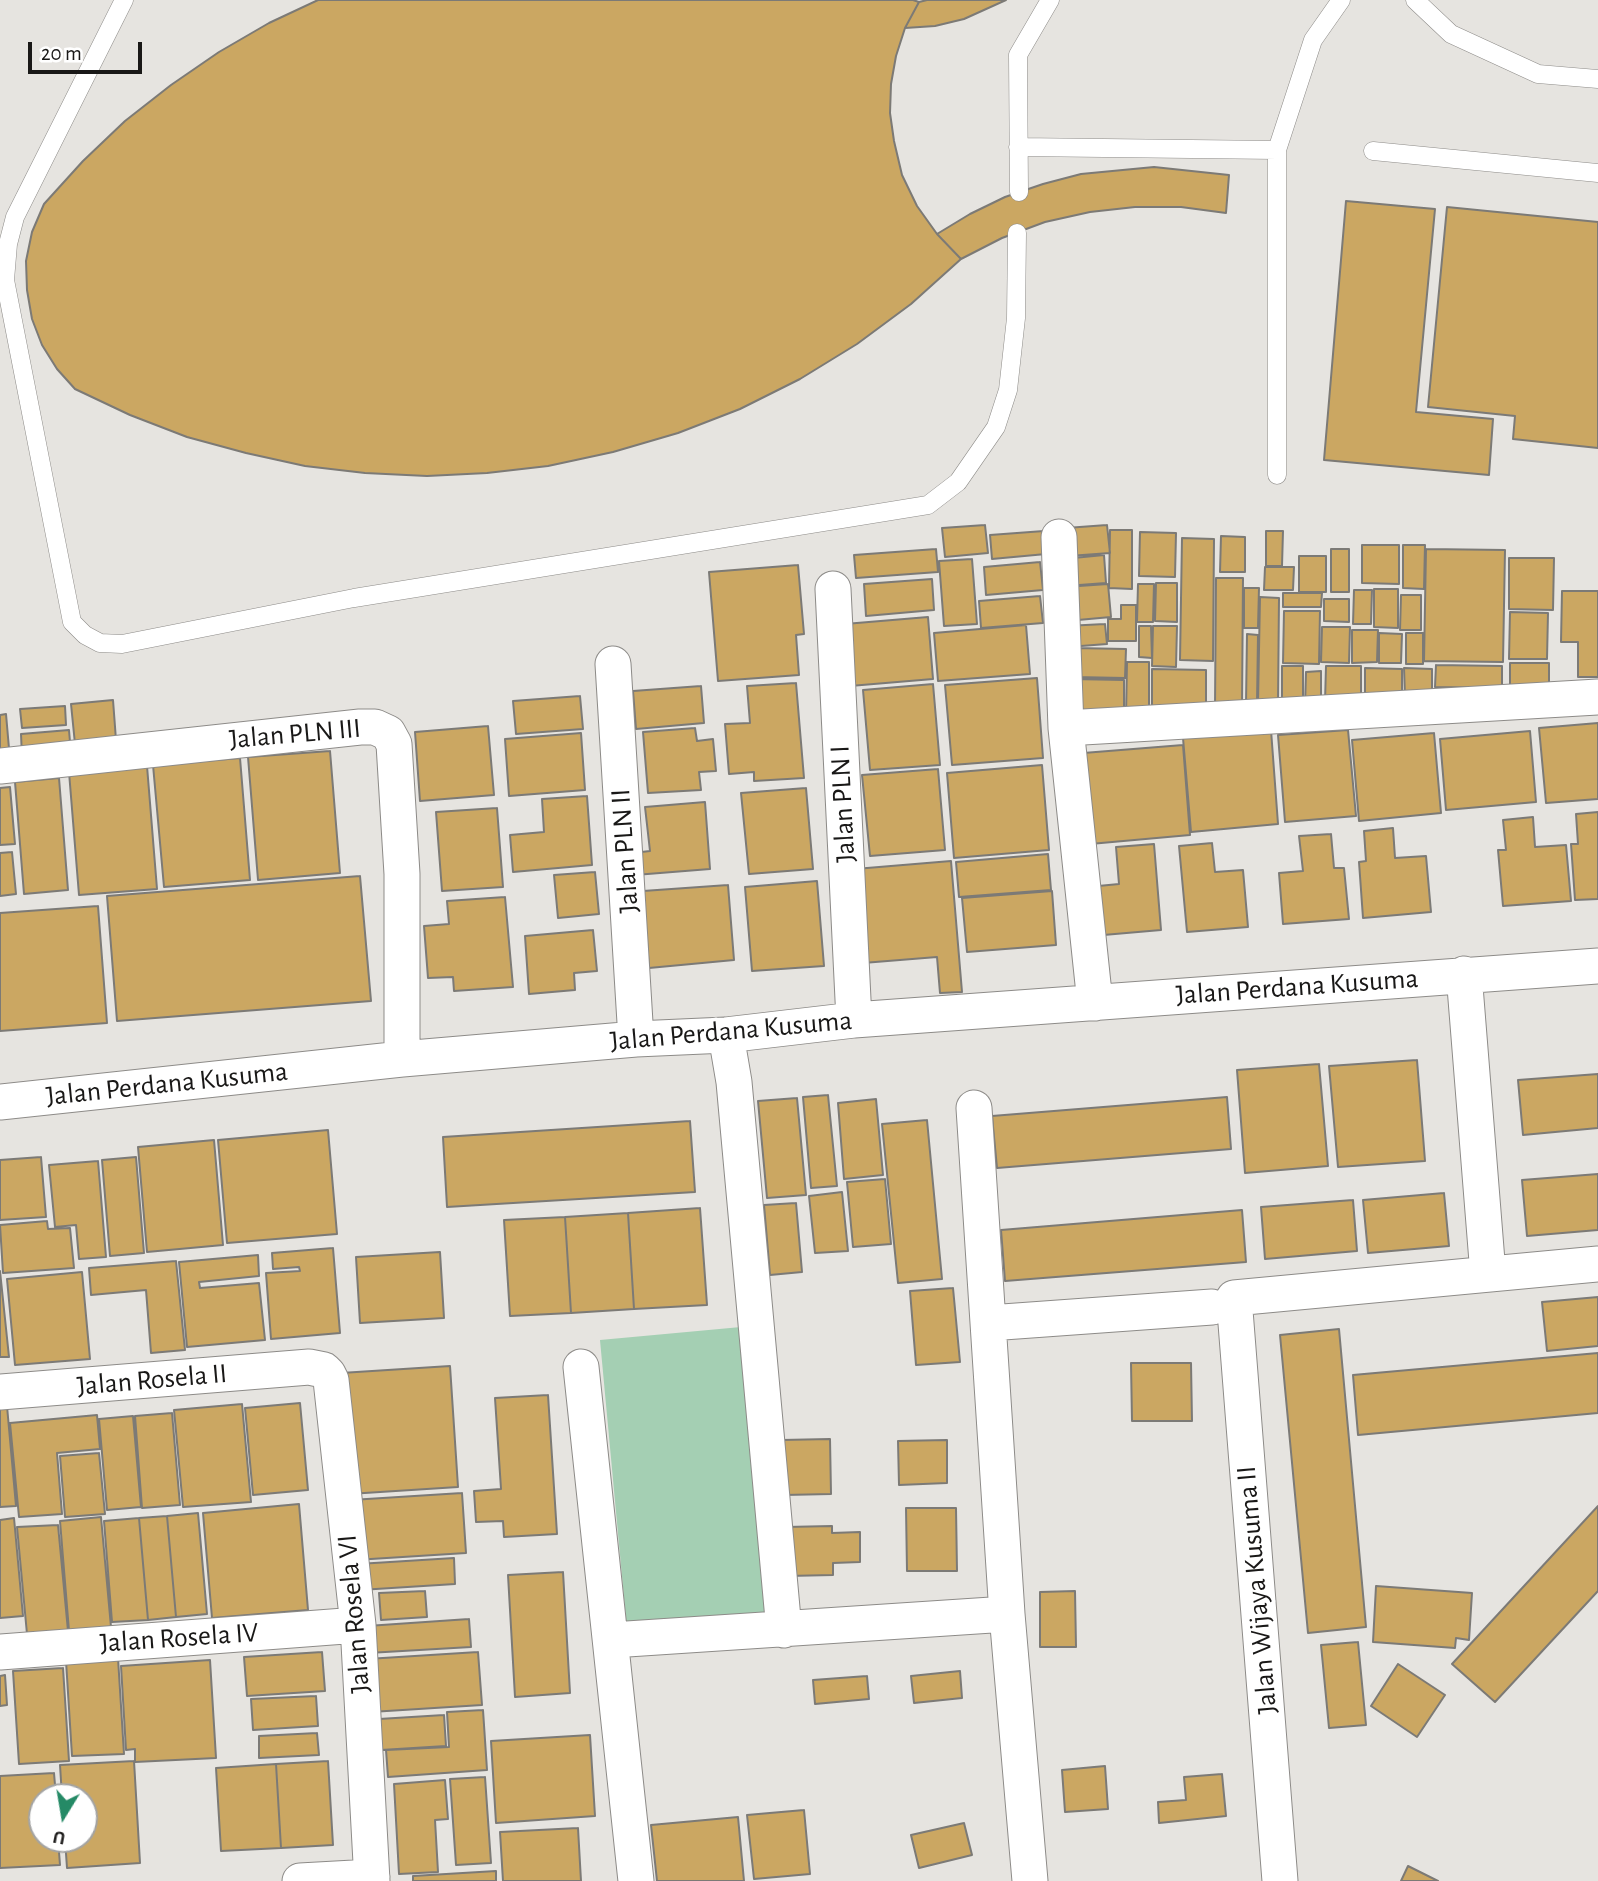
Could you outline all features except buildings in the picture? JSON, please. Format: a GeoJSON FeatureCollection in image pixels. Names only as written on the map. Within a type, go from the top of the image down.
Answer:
{"type":"FeatureCollection","features":[{"type":"Feature","properties":{"kind":"street"},"geometry":{"type":"LineString","coordinates":[[1059,537],[1066,728],[1095,1003]]}},
{"type":"Feature","properties":{"kind":"street","name":"Jalan PLN I"},"geometry":{"type":"LineString","coordinates":[[833,589],[854,1020]]}},
{"type":"Feature","properties":{"kind":"street","name":"Jalan PLN II"},"geometry":{"type":"LineString","coordinates":[[613,664],[636,1039]]}},
{"type":"Feature","properties":{"kind":"street"},"geometry":{"type":"LineString","coordinates":[[1066,728],[1598,697]]}},
{"type":"Feature","properties":{"kind":"street","name":"Jalan PLN III"},"geometry":{"type":"LineString","coordinates":[[0,766],[360,727],[375,727],[388,733],[394,744],[402,874],[402,1059]]}},
{"type":"Feature","properties":{"kind":"street","name":"Jalan Perdana Kusuma"},"geometry":{"type":"LineString","coordinates":[[0,1102],[402,1059],[636,1039],[726,1035],[854,1020],[1598,966]]}},
{"type":"Feature","properties":{"kind":"street"},"geometry":{"type":"LineString","coordinates":[[1464,974],[1488,1274]]}},
{"type":"Feature","properties":{"kind":"street"},"geometry":{"type":"LineString","coordinates":[[726,1035],[734,1082],[784,1630]]}},
{"type":"Feature","properties":{"kind":"street"},"geometry":{"type":"LineString","coordinates":[[974,1108],[1007,1614],[1030,1881]]}},
{"type":"Feature","properties":{"kind":"street"},"geometry":{"type":"LineString","coordinates":[[989,1323],[1598,1264]]}},
{"type":"Feature","properties":{"kind":"street","name":"Jalan Wijaya Kusuma II"},"geometry":{"type":"LineString","coordinates":[[1223,1302],[1280,1881]]}},
{"type":"Feature","properties":{"kind":"street"},"geometry":{"type":"LineString","coordinates":[[582,1367],[636,1881]]}},
{"type":"Feature","properties":{"kind":"street","name":"Jalan Rosela II"},"geometry":{"type":"LineString","coordinates":[[0,1392],[304,1368]]}},
{"type":"Feature","properties":{"kind":"street","name":"Jalan Rosela VI"},"geometry":{"type":"LineString","coordinates":[[304,1368],[324,1370],[331,1380],[358,1625],[372,1879]]}},
{"type":"Feature","properties":{"kind":"street"},"geometry":{"type":"LineString","coordinates":[[612,1640],[1007,1614]]}},
{"type":"Feature","properties":{"kind":"street","name":"Jalan Rosela IV"},"geometry":{"type":"LineString","coordinates":[[0,1652],[358,1625]]}},
{"type":"Feature","properties":{"kind":"street"},"geometry":{"type":"LineString","coordinates":[[300,1881],[372,1879]]}},
{"type":"Feature","properties":{"kind":"lane"},"geometry":{"type":"LineString","coordinates":[[124,0],[15,217],[8,244],[5,280],[72,622],[85,635],[100,643],[122,644],[354,598],[928,505],[958,482],[996,427],[1008,390],[1016,318],[1017,233]]}},
{"type":"Feature","properties":{"kind":"lane"},"geometry":{"type":"LineString","coordinates":[[1018,192],[1018,55],[1050,0]]}},
{"type":"Feature","properties":{"kind":"lane"},"geometry":{"type":"LineString","coordinates":[[1277,475],[1277,150],[1313,40],[1340,0]]}},
{"type":"Feature","properties":{"kind":"lane"},"geometry":{"type":"LineString","coordinates":[[1415,0],[1451,34],[1538,74],[1598,79]]}},
{"type":"Feature","properties":{"kind":"lane"},"geometry":{"type":"LineString","coordinates":[[1018,147],[1277,150]]}},
{"type":"Feature","properties":{"kind":"lane"},"geometry":{"type":"LineString","coordinates":[[1373,151],[1598,173]]}},
{"type":"Feature","properties":{"kind":"green space"},"geometry":{"type":"Polygon","coordinates":[[[741,1327],[768,1618],[627,1630],[600,1340],[741,1327]]]}}]}
